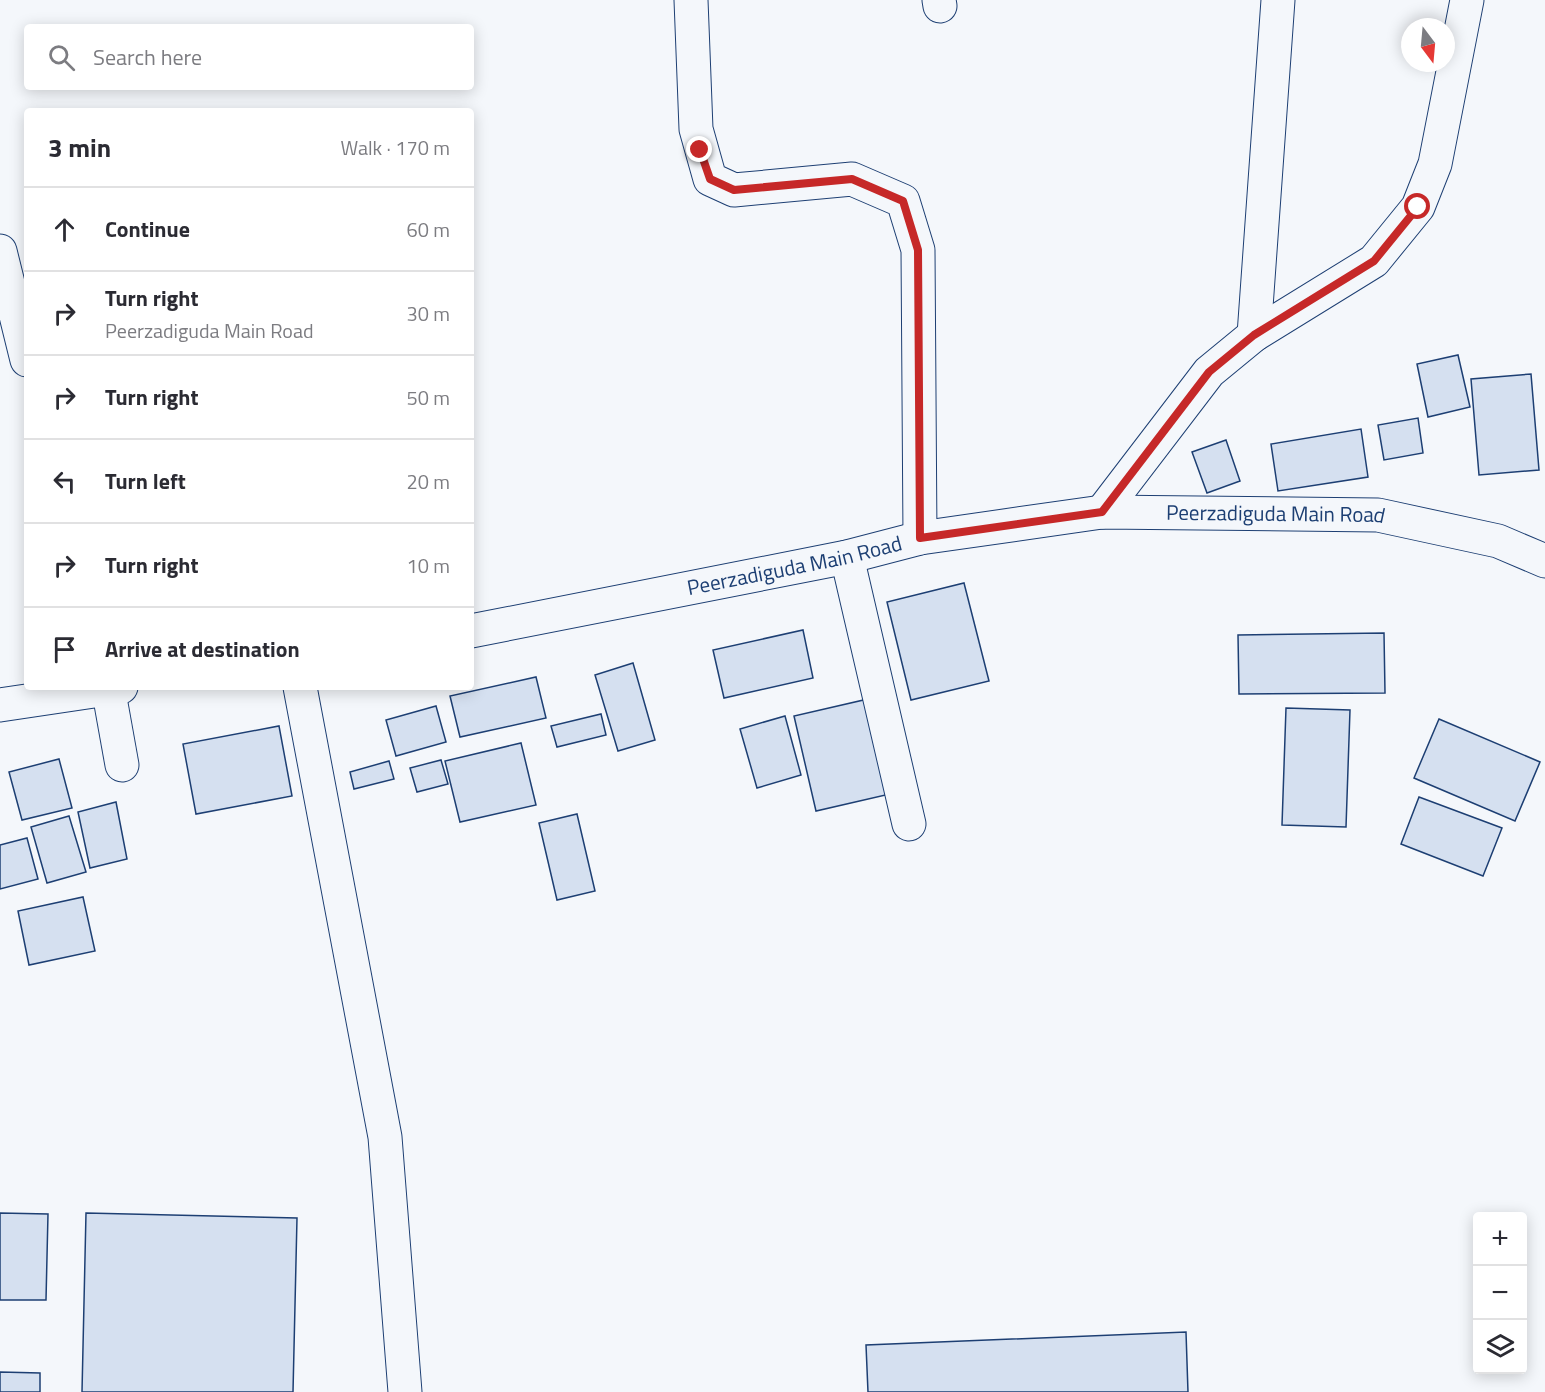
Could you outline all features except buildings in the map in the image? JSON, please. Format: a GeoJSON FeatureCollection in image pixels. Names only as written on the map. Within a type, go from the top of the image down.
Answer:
{"type":"FeatureCollection","features":[{"type":"Feature","properties":{"kind":"street"},"geometry":{"type":"LineString","coordinates":[[691,0],[696,129],[710,179],[734,190],[852,179],[903,201],[918,250],[920,538]]}},
{"type":"Feature","properties":{"kind":"street"},"geometry":{"type":"LineString","coordinates":[[1254,335],[1278,0]]}},
{"type":"Feature","properties":{"kind":"street"},"geometry":{"type":"LineString","coordinates":[[1102,512],[1209,372],[1254,335],[1374,261],[1418,207],[1435,164],[1467,0]]}},
{"type":"Feature","properties":{"kind":"street"},"geometry":{"type":"LineString","coordinates":[[0,251],[24,348]]}},
{"type":"Feature","properties":{"kind":"street","name":"Peerzadiguda Main Road"},"geometry":{"type":"LineString","coordinates":[[474,630],[848,557],[920,538],[1102,512],[1378,515],[1498,541],[1545,561]]}},
{"type":"Feature","properties":{"kind":"street"},"geometry":{"type":"LineString","coordinates":[[848,557],[909,824]]}},
{"type":"Feature","properties":{"kind":"street"},"geometry":{"type":"LineString","coordinates":[[0,705],[100,690]]}},
{"type":"Feature","properties":{"kind":"street"},"geometry":{"type":"LineString","coordinates":[[113,690],[122,765]]}},
{"type":"Feature","properties":{"kind":"street"},"geometry":{"type":"LineString","coordinates":[[301,690],[385,1137],[405,1392]]}},
{"type":"Feature","properties":{"kind":"route"},"geometry":{"type":"LineString","coordinates":[[700,150],[710,179],[734,190],[852,179],[903,201],[918,250],[920,538],[1102,512],[1209,372],[1254,335],[1374,261],[1418,207]]}}]}
